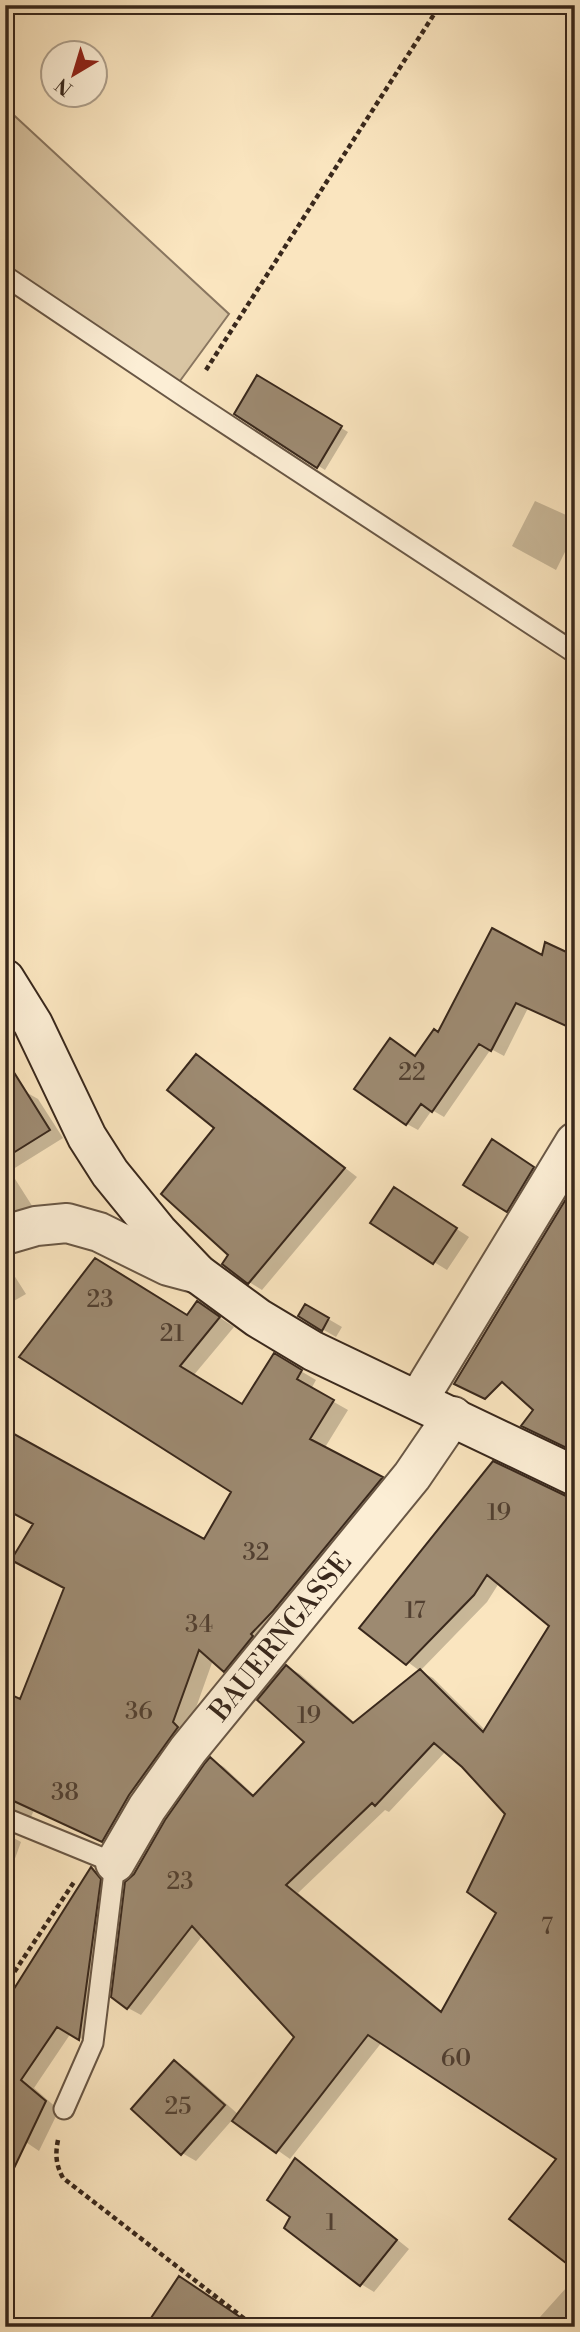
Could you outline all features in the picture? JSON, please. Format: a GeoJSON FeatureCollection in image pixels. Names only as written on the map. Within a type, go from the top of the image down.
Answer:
{"type":"FeatureCollection","features":[{"type":"Feature","properties":{"kind":"street"},"geometry":{"type":"LineString","coordinates":[[5,979],[33,1024],[87,1137],[110,1173],[158,1232],[198,1274],[258,1318],[313,1351],[575,1476]]}},
{"type":"Feature","properties":{"kind":"street"},"geometry":{"type":"LineString","coordinates":[[418,1400],[575,1142]]}},
{"type":"Feature","properties":{"kind":"street"},"geometry":{"type":"LineString","coordinates":[[5,1235],[36,1226],[67,1223],[99,1232],[168,1266],[198,1274]]}},
{"type":"Feature","properties":{"kind":"street","name":"BAUERNGASSE"},"geometry":{"type":"LineString","coordinates":[[104,1859],[147,1808],[188,1750],[412,1476],[453,1416]]}},
{"type":"Feature","properties":{"kind":"lane"},"geometry":{"type":"LineString","coordinates":[[5,276],[575,653]]}},
{"type":"Feature","properties":{"kind":"lane"},"geometry":{"type":"LineString","coordinates":[[5,1818],[104,1859]]}},
{"type":"Feature","properties":{"kind":"lane","name":"BAUERNGASSE"},"geometry":{"type":"LineString","coordinates":[[64,2109],[93,2043],[104,1859]]}},
{"type":"Feature","properties":{"kind":"path"},"geometry":{"type":"LineString","coordinates":[[188,399],[440,5]]}},
{"type":"Feature","properties":{"kind":"path"},"geometry":{"type":"LineString","coordinates":[[5,1986],[104,1859]]}},
{"type":"Feature","properties":{"kind":"path"},"geometry":{"type":"LineString","coordinates":[[64,2109],[55,2154],[63,2178],[255,2327]]}},
{"type":"Feature","properties":{"kind":"shaded area"},"geometry":{"type":"Polygon","coordinates":[[[5,107],[229,314],[177,385],[5,268],[5,107]]]}},
{"type":"Feature","properties":{"kind":"building"},"geometry":{"type":"Polygon","coordinates":[[[257,375],[342,426],[317,468],[234,414],[257,375]]]}},
{"type":"Feature","properties":{"kind":"building"},"geometry":{"type":"Polygon","coordinates":[[[492,928],[542,955],[545,942],[575,956],[575,1030],[516,1003],[491,1051],[479,1044],[432,1112],[421,1104],[406,1125],[354,1089],[390,1038],[415,1056],[434,1029],[438,1032],[492,928]]]}},
{"type":"Feature","properties":{"kind":"building"},"geometry":{"type":"Polygon","coordinates":[[[196,1054],[345,1168],[248,1284],[222,1264],[228,1255],[161,1194],[214,1128],[167,1090],[196,1054]]]}},
{"type":"Feature","properties":{"kind":"building"},"geometry":{"type":"Polygon","coordinates":[[[5,1058],[50,1130],[5,1158],[5,1058]]]}},
{"type":"Feature","properties":{"kind":"building"},"geometry":{"type":"Polygon","coordinates":[[[492,1139],[534,1167],[507,1212],[463,1185],[492,1139]]]}},
{"type":"Feature","properties":{"kind":"building"},"geometry":{"type":"Polygon","coordinates":[[[575,1184],[575,1452],[521,1426],[533,1410],[502,1382],[485,1399],[454,1384],[575,1184]]]}},
{"type":"Feature","properties":{"kind":"building"},"geometry":{"type":"Polygon","coordinates":[[[394,1187],[457,1228],[433,1264],[370,1223],[394,1187]]]}},
{"type":"Feature","properties":{"kind":"building"},"geometry":{"type":"Polygon","coordinates":[[[95,1258],[187,1315],[197,1301],[220,1317],[180,1366],[242,1404],[274,1353],[302,1370],[297,1379],[334,1400],[310,1439],[383,1477],[251,1634],[253,1636],[224,1672],[199,1650],[173,1722],[178,1727],[129,1795],[102,1842],[5,1797],[5,1692],[20,1699],[64,1588],[11,1560],[33,1524],[5,1509],[5,1429],[204,1539],[231,1492],[19,1357],[95,1258]]]}},
{"type":"Feature","properties":{"kind":"building"},"geometry":{"type":"Polygon","coordinates":[[[305,1304],[329,1318],[322,1331],[298,1316],[305,1304]]]}},
{"type":"Feature","properties":{"kind":"building"},"geometry":{"type":"Polygon","coordinates":[[[493,1461],[575,1498],[575,2270],[509,2219],[556,2159],[368,2035],[276,2153],[232,2121],[294,2037],[192,1926],[127,2009],[111,1997],[125,1882],[134,1874],[165,1820],[205,1763],[210,1757],[253,1796],[304,1742],[257,1700],[286,1665],[353,1723],[420,1669],[483,1732],[549,1626],[487,1575],[474,1595],[406,1665],[359,1628],[493,1461]],[[434,1743],[375,1806],[372,1803],[286,1885],[441,2012],[496,1913],[467,1892],[505,1814],[462,1767],[434,1743]]]}},
{"type":"Feature","properties":{"kind":"building"},"geometry":{"type":"Polygon","coordinates":[[[91,1867],[101,1879],[79,2040],[57,2027],[21,2080],[46,2101],[5,2187],[5,2003],[91,1867]]]}},
{"type":"Feature","properties":{"kind":"building"},"geometry":{"type":"Polygon","coordinates":[[[174,2060],[225,2105],[181,2155],[131,2109],[174,2060]]]}},
{"type":"Feature","properties":{"kind":"building"},"geometry":{"type":"Polygon","coordinates":[[[295,2158],[397,2240],[360,2286],[284,2228],[290,2217],[267,2200],[295,2158]]]}},
{"type":"Feature","properties":{"kind":"building"},"geometry":{"type":"Polygon","coordinates":[[[179,2276],[255,2327],[145,2327],[179,2276]]]}}]}
